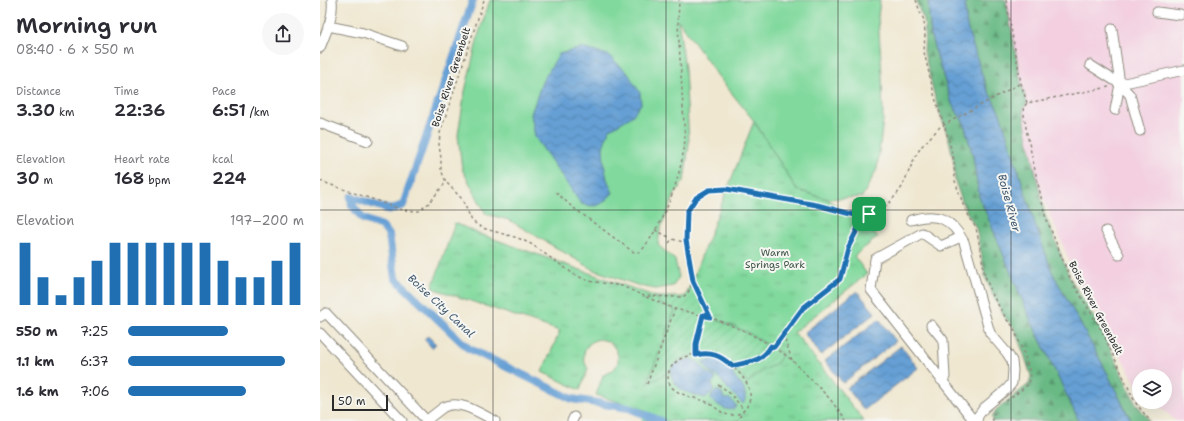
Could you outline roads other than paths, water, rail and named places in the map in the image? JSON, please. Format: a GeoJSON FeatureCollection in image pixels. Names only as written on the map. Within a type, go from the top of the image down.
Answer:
{"type":"FeatureCollection","features":[{"type":"Feature","properties":{"kind":"street"},"geometry":{"type":"LineString","coordinates":[[320,48],[333,9],[332,0]]}},
{"type":"Feature","properties":{"kind":"street"},"geometry":{"type":"LineString","coordinates":[[1157,12],[1180,15]]}},
{"type":"Feature","properties":{"kind":"street"},"geometry":{"type":"LineString","coordinates":[[328,26],[363,33],[402,46]]}},
{"type":"Feature","properties":{"kind":"street"},"geometry":{"type":"LineString","coordinates":[[1112,29],[1120,84],[1115,110]]}},
{"type":"Feature","properties":{"kind":"street"},"geometry":{"type":"LineString","coordinates":[[1090,65],[1120,84],[1130,95],[1140,131]]}},
{"type":"Feature","properties":{"kind":"street"},"geometry":{"type":"LineString","coordinates":[[1120,84],[1184,70]]}},
{"type":"Feature","properties":{"kind":"street"},"geometry":{"type":"LineString","coordinates":[[320,123],[368,141]]}},
{"type":"Feature","properties":{"kind":"street"},"geometry":{"type":"LineString","coordinates":[[911,220],[934,216],[946,221],[958,230],[964,242],[990,333],[1012,361],[1012,383],[984,408],[978,416],[977,421]]}},
{"type":"Feature","properties":{"kind":"street"},"geometry":{"type":"LineString","coordinates":[[1106,231],[1119,255]]}},
{"type":"Feature","properties":{"kind":"street"},"geometry":{"type":"LineString","coordinates":[[961,237],[941,246],[922,233],[875,259],[871,290],[974,421]]}},
{"type":"Feature","properties":{"kind":"street"},"geometry":{"type":"LineString","coordinates":[[320,317],[326,313],[427,421],[446,406],[455,405],[466,406],[495,421]]}},
{"type":"Feature","properties":{"kind":"street"},"geometry":{"type":"LineString","coordinates":[[931,325],[943,340],[945,377],[941,380]]}},
{"type":"Feature","properties":{"kind":"street"},"geometry":{"type":"LineString","coordinates":[[320,333],[402,421]]}},
{"type":"Feature","properties":{"kind":"street"},"geometry":{"type":"LineString","coordinates":[[347,362],[360,350]]}},
{"type":"Feature","properties":{"kind":"water","name":"Boise River"},"geometry":{"type":"Polygon","coordinates":[[[928,0],[966,0],[965,8],[967,27],[986,87],[1000,113],[1036,227],[1052,272],[1103,365],[1131,421],[1079,421],[1029,316],[979,196],[973,156],[964,123],[952,104],[931,37],[928,0]]]}},
{"type":"Feature","properties":{"kind":"water"},"geometry":{"type":"Polygon","coordinates":[[[582,48],[608,55],[627,72],[640,93],[641,104],[632,116],[609,130],[603,147],[604,164],[607,179],[613,193],[605,201],[596,206],[581,204],[535,137],[531,114],[542,82],[559,54],[582,48]]]}},
{"type":"Feature","properties":{"kind":"water"},"geometry":{"type":"Polygon","coordinates":[[[857,291],[875,313],[821,355],[804,333],[857,291]]]}},
{"type":"Feature","properties":{"kind":"water"},"geometry":{"type":"Polygon","coordinates":[[[879,319],[896,341],[843,383],[825,361],[879,319]]]}},
{"type":"Feature","properties":{"kind":"water"},"geometry":{"type":"Polygon","coordinates":[[[428,336],[436,344],[432,348],[424,339],[428,336]]]}},
{"type":"Feature","properties":{"kind":"water"},"geometry":{"type":"Polygon","coordinates":[[[901,346],[918,368],[864,410],[847,388],[901,346]]]}},
{"type":"Feature","properties":{"kind":"water"},"geometry":{"type":"Polygon","coordinates":[[[715,358],[730,368],[734,377],[740,382],[745,393],[745,401],[743,404],[719,378],[710,372],[702,362],[715,358]]]}},
{"type":"Feature","properties":{"kind":"water"},"geometry":{"type":"Polygon","coordinates":[[[690,359],[698,362],[716,379],[712,383],[714,390],[705,398],[683,391],[674,383],[671,376],[671,370],[674,365],[690,359]]]}},
{"type":"Feature","properties":{"kind":"water"},"geometry":{"type":"Polygon","coordinates":[[[717,390],[722,393],[724,399],[730,399],[732,401],[736,406],[734,409],[725,409],[711,400],[711,396],[717,390]]]}},
{"type":"Feature","properties":{"kind":"waterway","name":"Boise City Canal"},"geometry":{"type":"LineString","coordinates":[[473,0],[403,205],[390,210],[351,197],[352,205],[363,219],[382,226],[389,235],[395,278],[468,348],[572,399],[629,408],[661,421]]}},
{"type":"Feature","properties":{"kind":"park label","name":"Warm Springs Park"},"geometry":{"type":"Point","coordinates":[775,258]}}]}
